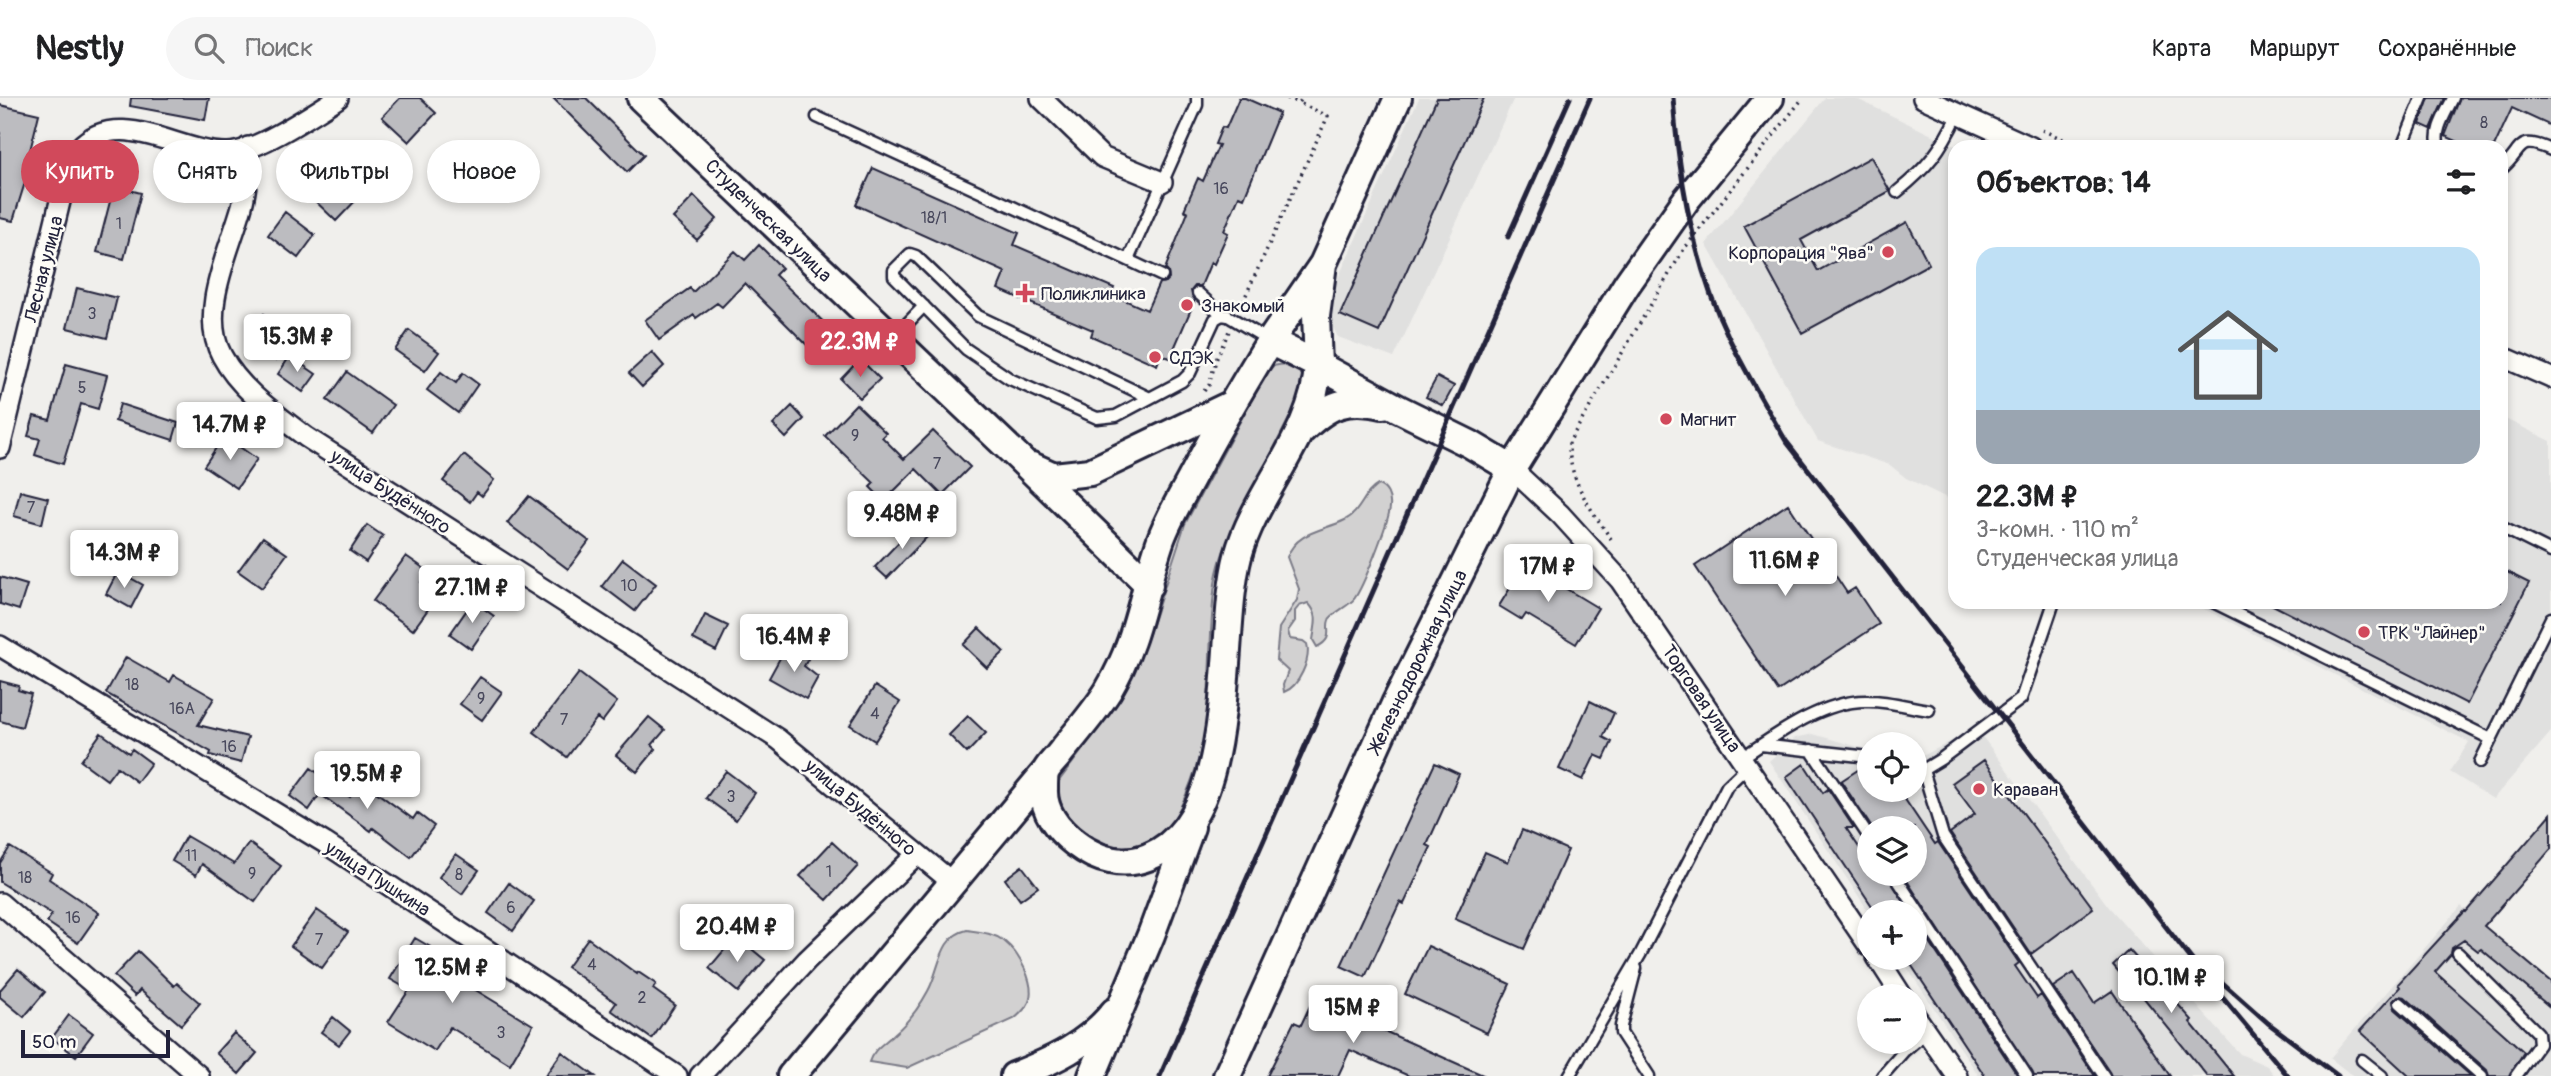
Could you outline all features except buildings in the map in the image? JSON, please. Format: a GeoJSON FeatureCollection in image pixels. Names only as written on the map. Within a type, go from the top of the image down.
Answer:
{"type":"FeatureCollection","features":[{"type":"Feature","properties":{"kind":"street"},"geometry":{"type":"LineString","coordinates":[[262,140],[338,98]]}},
{"type":"Feature","properties":{"kind":"street","name":"Студенческая улица"},"geometry":{"type":"LineString","coordinates":[[642,98],[1019,457]]}},
{"type":"Feature","properties":{"kind":"street"},"geometry":{"type":"LineString","coordinates":[[1041,98],[1102,157],[1162,182]]}},
{"type":"Feature","properties":{"kind":"street"},"geometry":{"type":"LineString","coordinates":[[791,1076],[1100,704],[1122,667],[1137,627],[1161,539],[1230,405],[1323,264],[1398,98]]}},
{"type":"Feature","properties":{"kind":"street","name":"Железнодорожная улица"},"geometry":{"type":"LineString","coordinates":[[1227,1076],[1395,704],[1512,470],[1634,274],[1686,200],[1770,98]]}},
{"type":"Feature","properties":{"kind":"street"},"geometry":{"type":"LineString","coordinates":[[1923,98],[2016,140]]}},
{"type":"Feature","properties":{"kind":"street","name":"Лесная улица"},"geometry":{"type":"LineString","coordinates":[[0,448],[66,177],[79,148],[91,138],[107,132],[126,131],[165,140]]}},
{"type":"Feature","properties":{"kind":"street","name":"улица Будённого"},"geometry":{"type":"LineString","coordinates":[[243,203],[218,284],[213,334],[222,356],[237,377],[263,403],[306,437],[778,739],[952,882]]}},
{"type":"Feature","properties":{"kind":"street"},"geometry":{"type":"LineString","coordinates":[[1092,1076],[1163,904],[1209,774],[1221,719],[1231,600],[1241,548],[1298,434],[1315,390],[1318,365],[1316,315],[1323,264]]}},
{"type":"Feature","properties":{"kind":"street"},"geometry":{"type":"LineString","coordinates":[[1270,341],[1470,444],[1512,470]]}},
{"type":"Feature","properties":{"kind":"street"},"geometry":{"type":"LineString","coordinates":[[2508,359],[2551,379]]}},
{"type":"Feature","properties":{"kind":"street"},"geometry":{"type":"LineString","coordinates":[[1298,434],[1319,414],[1349,401],[1364,401],[1399,409]]}},
{"type":"Feature","properties":{"kind":"street"},"geometry":{"type":"LineString","coordinates":[[1019,457],[1039,471],[1054,476],[1090,472],[1230,405]]}},
{"type":"Feature","properties":{"kind":"street"},"geometry":{"type":"LineString","coordinates":[[1019,457],[1149,585]]}},
{"type":"Feature","properties":{"kind":"street","name":"Торговая улица"},"geometry":{"type":"LineString","coordinates":[[1512,470],[1560,514],[1620,580],[1746,761],[1857,928]]}},
{"type":"Feature","properties":{"kind":"street","name":"улица Пушкина"},"geometry":{"type":"LineString","coordinates":[[0,646],[325,843],[677,1076]]}},
{"type":"Feature","properties":{"kind":"street"},"geometry":{"type":"LineString","coordinates":[[1046,771],[1045,799],[1056,824],[1079,846],[1108,861],[1137,861],[1152,856],[1168,845],[1195,816]]}},
{"type":"Feature","properties":{"kind":"street"},"geometry":{"type":"LineString","coordinates":[[700,1076],[807,960],[917,854]]}},
{"type":"Feature","properties":{"kind":"street"},"geometry":{"type":"LineString","coordinates":[[0,904],[200,1076]]}},
{"type":"Feature","properties":{"kind":"street"},"geometry":{"type":"LineString","coordinates":[[1014,1076],[1058,1058],[1076,1047],[1107,1021],[1129,988]]}},
{"type":"Feature","properties":{"kind":"street"},"geometry":{"type":"LineString","coordinates":[[1927,1033],[1957,1076]]}},
{"type":"Feature","properties":{"kind":"lane"},"geometry":{"type":"LineString","coordinates":[[1128,260],[1197,105],[1197,98]]}},
{"type":"Feature","properties":{"kind":"lane"},"geometry":{"type":"LineString","coordinates":[[2405,140],[2422,98]]}},
{"type":"Feature","properties":{"kind":"lane"},"geometry":{"type":"LineString","coordinates":[[2436,140],[2453,98]]}},
{"type":"Feature","properties":{"kind":"lane"},"geometry":{"type":"LineString","coordinates":[[1897,192],[1922,172],[1935,157],[1958,114]]}},
{"type":"Feature","properties":{"kind":"lane"},"geometry":{"type":"LineString","coordinates":[[817,117],[1162,276]]}},
{"type":"Feature","properties":{"kind":"lane"},"geometry":{"type":"LineString","coordinates":[[2508,160],[2514,152],[2534,142],[2551,150]]}},
{"type":"Feature","properties":{"kind":"lane"},"geometry":{"type":"LineString","coordinates":[[1150,398],[978,316],[916,256],[910,254],[894,270],[894,276],[966,349],[1010,379],[1097,418],[1116,416],[1150,398],[1182,381],[1190,373],[1215,319],[1222,315]]}},
{"type":"Feature","properties":{"kind":"lane"},"geometry":{"type":"LineString","coordinates":[[1198,293],[1222,315],[1270,341]]}},
{"type":"Feature","properties":{"kind":"lane"},"geometry":{"type":"LineString","coordinates":[[893,338],[924,306]]}},
{"type":"Feature","properties":{"kind":"lane"},"geometry":{"type":"LineString","coordinates":[[2508,530],[2551,552]]}},
{"type":"Feature","properties":{"kind":"lane"},"geometry":{"type":"LineString","coordinates":[[1927,765],[1941,759],[2021,699],[2052,609]]}},
{"type":"Feature","properties":{"kind":"lane"},"geometry":{"type":"LineString","coordinates":[[2227,609],[2491,739]]}},
{"type":"Feature","properties":{"kind":"lane"},"geometry":{"type":"LineString","coordinates":[[2480,762],[2551,618]]}},
{"type":"Feature","properties":{"kind":"lane"},"geometry":{"type":"LineString","coordinates":[[1569,1076],[1640,955],[1727,786],[1760,745],[1818,711],[1844,702],[1870,701],[1928,710]]}},
{"type":"Feature","properties":{"kind":"lane"},"geometry":{"type":"LineString","coordinates":[[1760,745],[1857,756]]}},
{"type":"Feature","properties":{"kind":"lane"},"geometry":{"type":"LineString","coordinates":[[1811,750],[1857,819]]}},
{"type":"Feature","properties":{"kind":"lane"},"geometry":{"type":"LineString","coordinates":[[1927,790],[1943,835],[2104,1076]]}},
{"type":"Feature","properties":{"kind":"lane"},"geometry":{"type":"LineString","coordinates":[[1902,886],[2027,1076]]}},
{"type":"Feature","properties":{"kind":"lane"},"geometry":{"type":"LineString","coordinates":[[2458,953],[2538,1033],[2539,1044],[2516,1076]]}},
{"type":"Feature","properties":{"kind":"lane"},"geometry":{"type":"LineString","coordinates":[[1640,955],[1620,1026],[1623,1039],[1649,1076]]}},
{"type":"Feature","properties":{"kind":"lane"},"geometry":{"type":"LineString","coordinates":[[2400,1003],[2482,1076]]}},
{"type":"Feature","properties":{"kind":"lane"},"geometry":{"type":"LineString","coordinates":[[1882,1076],[1900,1054]]}},
{"type":"Feature","properties":{"kind":"lane"},"geometry":{"type":"LineString","coordinates":[[2362,1060],[2382,1076]]}},
{"type":"Feature","properties":{"kind":"path"},"geometry":{"type":"LineString","coordinates":[[1192,396],[1209,385],[1216,360],[1328,116],[1300,101],[1287,98]]}},
{"type":"Feature","properties":{"kind":"path"},"geometry":{"type":"LineString","coordinates":[[1618,549],[1581,494],[1569,454],[1569,442],[1684,250],[1803,98]]}},
{"type":"Feature","properties":{"kind":"shaded area"},"geometry":{"type":"Polygon","coordinates":[[[1419,98],[1514,98],[1394,358],[1338,337],[1329,320],[1330,296],[1419,98]]]}},
{"type":"Feature","properties":{"kind":"shaded area"},"geometry":{"type":"Polygon","coordinates":[[[1825,98],[1855,98],[1948,143],[1948,499],[1906,478],[1890,465],[1818,441],[1706,244],[1825,98]]]}},
{"type":"Feature","properties":{"kind":"shaded area"},"geometry":{"type":"Polygon","coordinates":[[[1284,364],[1294,367],[1304,377],[1303,391],[1237,521],[1217,571],[1206,723],[1191,781],[1172,822],[1151,840],[1124,847],[1104,844],[1074,824],[1061,803],[1059,781],[1107,717],[1125,687],[1149,634],[1185,524],[1265,375],[1273,366],[1284,364]]]}},
{"type":"Feature","properties":{"kind":"shaded area"},"geometry":{"type":"Polygon","coordinates":[[[2508,420],[2551,441],[2551,732],[2493,799],[2450,772],[2469,742],[2204,609],[2508,609],[2508,420]]]}},
{"type":"Feature","properties":{"kind":"shaded area"},"geometry":{"type":"Polygon","coordinates":[[[1378,485],[1388,493],[1389,515],[1363,582],[1352,602],[1330,618],[1328,637],[1317,647],[1313,640],[1316,620],[1312,607],[1308,603],[1299,606],[1295,611],[1295,621],[1288,631],[1290,639],[1303,641],[1308,650],[1299,679],[1284,692],[1283,685],[1288,671],[1276,660],[1279,628],[1297,600],[1299,589],[1287,557],[1291,548],[1304,537],[1350,517],[1378,485]]]}},
{"type":"Feature","properties":{"kind":"shaded area"},"geometry":{"type":"Polygon","coordinates":[[[1976,728],[2108,906],[2240,1054],[2267,1066],[2275,1076],[1979,1076],[1927,998],[1927,984],[1918,984],[1909,970],[1927,970],[1927,900],[1861,900],[1769,761],[1795,738],[1813,734],[1857,747],[1857,802],[1927,802],[1927,754],[1976,728]]]}},
{"type":"Feature","properties":{"kind":"shaded area"},"geometry":{"type":"Polygon","coordinates":[[[2461,906],[2551,981],[2551,1076],[2354,1076],[2349,1073],[2330,1058],[2461,906]]]}},
{"type":"Feature","properties":{"kind":"shaded area"},"geometry":{"type":"Polygon","coordinates":[[[967,930],[995,936],[1015,953],[1025,969],[1030,986],[1031,994],[1026,1007],[1014,1019],[907,1068],[869,1062],[876,1050],[904,1025],[921,1002],[951,939],[967,930]]]}},
{"type":"Feature","properties":{"kind":"railway"},"geometry":{"type":"LineString","coordinates":[[1508,237],[1570,98]]}},
{"type":"Feature","properties":{"kind":"railway"},"geometry":{"type":"LineString","coordinates":[[1160,1076],[1590,98]]}},
{"type":"Feature","properties":{"kind":"railway"},"geometry":{"type":"LineString","coordinates":[[1673,98],[1684,190],[1706,281],[1736,351],[1786,441],[2202,973],[2288,1076]]}},
{"type":"Feature","properties":{"kind":"railway"},"geometry":{"type":"LineString","coordinates":[[2216,977],[2268,1023],[2338,1076]]}},
{"type":"Feature","properties":{"kind":"place","name":"Корпорация \"Ява\""},"geometry":{"type":"Point","coordinates":[1888,252]}},
{"type":"Feature","properties":{"kind":"place","name":"Поликлиника"},"geometry":{"type":"Point","coordinates":[1025,293]}},
{"type":"Feature","properties":{"kind":"place","name":"Знакомый"},"geometry":{"type":"Point","coordinates":[1187,305]}},
{"type":"Feature","properties":{"kind":"place","name":"СДЭК"},"geometry":{"type":"Point","coordinates":[1155,357]}},
{"type":"Feature","properties":{"kind":"place","name":"Магнит"},"geometry":{"type":"Point","coordinates":[1666,419]}},
{"type":"Feature","properties":{"kind":"place","name":"ТРК \"Лайнер\""},"geometry":{"type":"Point","coordinates":[2364,632]}},
{"type":"Feature","properties":{"kind":"place","name":"Караван"},"geometry":{"type":"Point","coordinates":[1979,789]}}]}
